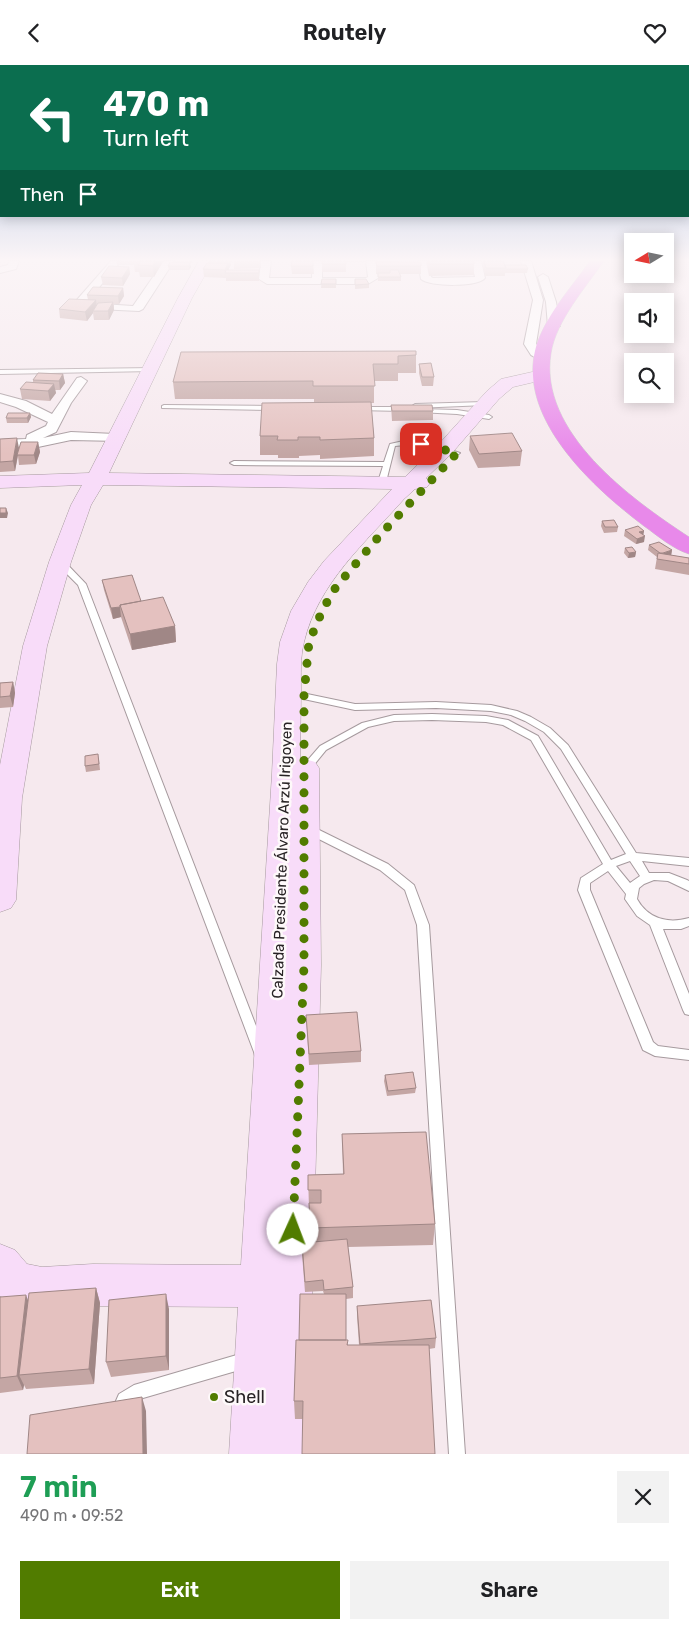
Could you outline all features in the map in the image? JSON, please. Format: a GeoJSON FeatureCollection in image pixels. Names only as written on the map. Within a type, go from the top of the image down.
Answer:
{"type":"FeatureCollection","features":[{"type":"Feature","properties":{"kind":"highway"},"geometry":{"type":"LineString","coordinates":[[552,326],[546,343],[542,372],[554,417],[574,449],[591,468],[628,503],[689,547]]}},
{"type":"Feature","properties":{"kind":"street"},"geometry":{"type":"LineString","coordinates":[[0,900],[4,798],[35,646],[60,562],[81,505],[152,369],[172,326]]}},
{"type":"Feature","properties":{"kind":"street"},"geometry":{"type":"LineString","coordinates":[[534,326],[530,344],[542,372]]}},
{"type":"Feature","properties":{"kind":"street","name":"Calzada Presidente Álvaro Arzú Irigoyen"},"geometry":{"type":"LineString","coordinates":[[252,1454],[258,1357],[276,1286],[304,965],[305,769],[296,694],[289,664],[292,642],[299,620],[310,598],[332,566],[451,451],[483,412],[542,372]]}},
{"type":"Feature","properties":{"kind":"street"},"geometry":{"type":"LineString","coordinates":[[0,444],[21,444],[56,429],[65,403],[81,381]]}},
{"type":"Feature","properties":{"kind":"street"},"geometry":{"type":"LineString","coordinates":[[0,398],[36,411],[68,441],[114,441]]}},
{"type":"Feature","properties":{"kind":"street"},"geometry":{"type":"LineString","coordinates":[[36,411],[65,403]]}},
{"type":"Feature","properties":{"kind":"street"},"geometry":{"type":"LineString","coordinates":[[0,482],[96,479],[296,483],[384,473],[419,483]]}},
{"type":"Feature","properties":{"kind":"street","name":"Calzada Presidente Álvaro Arzú Irigoyen"},"geometry":{"type":"LineString","coordinates":[[285,1454],[276,1286],[272,1081],[286,774],[296,694]]}},
{"type":"Feature","properties":{"kind":"street"},"geometry":{"type":"LineString","coordinates":[[0,1264],[16,1283],[42,1288],[93,1285],[276,1286]]}},
{"type":"Feature","properties":{"kind":"lane"},"geometry":{"type":"LineString","coordinates":[[0,372],[152,369]]}},
{"type":"Feature","properties":{"kind":"lane"},"geometry":{"type":"LineString","coordinates":[[402,409],[419,405],[483,412]]}},
{"type":"Feature","properties":{"kind":"lane"},"geometry":{"type":"LineString","coordinates":[[164,407],[283,408]]}},
{"type":"Feature","properties":{"kind":"lane"},"geometry":{"type":"LineString","coordinates":[[353,409],[483,412]]}},
{"type":"Feature","properties":{"kind":"lane"},"geometry":{"type":"LineString","coordinates":[[234,463],[384,473],[392,445],[398,442],[411,442],[451,451]]}},
{"type":"Feature","properties":{"kind":"lane"},"geometry":{"type":"LineString","coordinates":[[60,562],[82,583],[272,1081]]}},
{"type":"Feature","properties":{"kind":"lane"},"geometry":{"type":"LineString","coordinates":[[296,694],[329,703],[355,707],[491,708],[514,713],[528,719],[548,730],[565,747],[646,877]]}},
{"type":"Feature","properties":{"kind":"lane"},"geometry":{"type":"LineString","coordinates":[[388,706],[394,718]]}},
{"type":"Feature","properties":{"kind":"lane"},"geometry":{"type":"LineString","coordinates":[[305,769],[323,748],[341,737],[365,725],[394,718],[486,719],[506,722],[535,738],[609,865],[631,892],[634,906],[646,919],[655,923],[675,926],[689,922]]}},
{"type":"Feature","properties":{"kind":"lane"},"geometry":{"type":"LineString","coordinates":[[522,730],[528,719]]}},
{"type":"Feature","properties":{"kind":"lane"},"geometry":{"type":"LineString","coordinates":[[304,827],[384,867],[410,887],[423,925],[457,1454]]}},
{"type":"Feature","properties":{"kind":"lane"},"geometry":{"type":"LineString","coordinates":[[689,862],[632,856],[609,865],[585,881],[584,890],[648,1046],[655,1051],[689,1055]]}},
{"type":"Feature","properties":{"kind":"lane"},"geometry":{"type":"LineString","coordinates":[[631,892],[639,881],[646,877],[655,876],[674,878],[689,887]]}},
{"type":"Feature","properties":{"kind":"lane"},"geometry":{"type":"LineString","coordinates":[[655,923],[689,1010]]}},
{"type":"Feature","properties":{"kind":"lane"},"geometry":{"type":"LineString","coordinates":[[118,1416],[125,1400],[140,1391],[258,1357]]}},
{"type":"Feature","properties":{"kind":"building"},"geometry":{"type":"Polygon","coordinates":[[[416,351],[416,355],[398,356],[398,364],[373,364],[375,386],[313,386],[313,381],[173,382],[181,352],[416,351]]]}},
{"type":"Feature","properties":{"kind":"building"},"geometry":{"type":"Polygon","coordinates":[[[431,363],[434,377],[422,377],[419,364],[431,363]]]}},
{"type":"Feature","properties":{"kind":"building"},"geometry":{"type":"Polygon","coordinates":[[[38,373],[63,374],[59,381],[33,380],[38,373]]]}},
{"type":"Feature","properties":{"kind":"building"},"geometry":{"type":"Polygon","coordinates":[[[26,382],[54,384],[48,391],[20,389],[26,382]]]}},
{"type":"Feature","properties":{"kind":"building"},"geometry":{"type":"Polygon","coordinates":[[[371,402],[374,438],[320,440],[320,437],[298,437],[298,440],[277,440],[278,436],[260,436],[262,403],[371,402]]]}},
{"type":"Feature","properties":{"kind":"building"},"geometry":{"type":"Polygon","coordinates":[[[391,405],[432,405],[433,411],[392,411],[391,405]]]}},
{"type":"Feature","properties":{"kind":"building"},"geometry":{"type":"Polygon","coordinates":[[[8,413],[30,413],[27,418],[6,418],[8,413]]]}},
{"type":"Feature","properties":{"kind":"building"},"geometry":{"type":"Polygon","coordinates":[[[512,433],[522,451],[479,454],[470,436],[512,433]]]}},
{"type":"Feature","properties":{"kind":"building"},"geometry":{"type":"Polygon","coordinates":[[[17,438],[13,461],[0,462],[0,439],[17,438]]]}},
{"type":"Feature","properties":{"kind":"building"},"geometry":{"type":"Polygon","coordinates":[[[21,442],[38,442],[34,455],[17,455],[21,442]]]}},
{"type":"Feature","properties":{"kind":"building"},"geometry":{"type":"Polygon","coordinates":[[[0,508],[6,508],[6,513],[0,513],[0,508]]]}},
{"type":"Feature","properties":{"kind":"building"},"geometry":{"type":"Polygon","coordinates":[[[614,520],[618,527],[605,527],[602,521],[614,520]]]}},
{"type":"Feature","properties":{"kind":"building"},"geometry":{"type":"Polygon","coordinates":[[[638,526],[644,531],[639,532],[645,536],[637,539],[625,530],[638,526]]]}},
{"type":"Feature","properties":{"kind":"building"},"geometry":{"type":"Polygon","coordinates":[[[659,542],[672,550],[660,553],[649,545],[659,542]]]}},
{"type":"Feature","properties":{"kind":"building"},"geometry":{"type":"Polygon","coordinates":[[[632,547],[636,552],[629,553],[625,548],[632,547]]]}},
{"type":"Feature","properties":{"kind":"building"},"geometry":{"type":"Polygon","coordinates":[[[658,553],[689,558],[689,564],[657,559],[658,553]]]}},
{"type":"Feature","properties":{"kind":"building"},"geometry":{"type":"Polygon","coordinates":[[[132,575],[141,601],[111,608],[102,580],[132,575]]]}},
{"type":"Feature","properties":{"kind":"building"},"geometry":{"type":"Polygon","coordinates":[[[163,597],[175,626],[130,634],[120,605],[163,597]]]}},
{"type":"Feature","properties":{"kind":"building"},"geometry":{"type":"Polygon","coordinates":[[[13,682],[10,696],[0,697],[0,683],[13,682]]]}},
{"type":"Feature","properties":{"kind":"building"},"geometry":{"type":"Polygon","coordinates":[[[98,754],[99,764],[85,766],[85,756],[98,754]]]}},
{"type":"Feature","properties":{"kind":"building"},"geometry":{"type":"Polygon","coordinates":[[[357,1012],[361,1051],[309,1054],[306,1015],[357,1012]]]}},
{"type":"Feature","properties":{"kind":"building"},"geometry":{"type":"Polygon","coordinates":[[[413,1072],[416,1088],[388,1091],[385,1075],[413,1072]]]}},
{"type":"Feature","properties":{"kind":"building"},"geometry":{"type":"Polygon","coordinates":[[[426,1132],[435,1224],[310,1228],[309,1203],[321,1203],[321,1190],[308,1190],[308,1175],[344,1174],[342,1134],[426,1132]]]}},
{"type":"Feature","properties":{"kind":"building"},"geometry":{"type":"Polygon","coordinates":[[[347,1239],[353,1287],[324,1290],[323,1280],[305,1282],[302,1243],[347,1239]]]}},
{"type":"Feature","properties":{"kind":"building"},"geometry":{"type":"Polygon","coordinates":[[[96,1288],[89,1369],[19,1375],[29,1293],[96,1288]]]}},
{"type":"Feature","properties":{"kind":"building"},"geometry":{"type":"Polygon","coordinates":[[[166,1294],[166,1356],[106,1362],[109,1300],[166,1294]]]}},
{"type":"Feature","properties":{"kind":"building"},"geometry":{"type":"Polygon","coordinates":[[[300,1294],[346,1294],[346,1340],[299,1340],[300,1294]]]}},
{"type":"Feature","properties":{"kind":"building"},"geometry":{"type":"Polygon","coordinates":[[[26,1295],[17,1376],[0,1378],[0,1297],[26,1295]]]}},
{"type":"Feature","properties":{"kind":"building"},"geometry":{"type":"Polygon","coordinates":[[[431,1300],[436,1338],[360,1344],[357,1306],[431,1300]]]}},
{"type":"Feature","properties":{"kind":"building"},"geometry":{"type":"Polygon","coordinates":[[[296,1340],[348,1340],[347,1345],[429,1345],[435,1454],[302,1454],[303,1401],[294,1401],[296,1340]]]}},
{"type":"Feature","properties":{"kind":"building"},"geometry":{"type":"Polygon","coordinates":[[[142,1397],[143,1454],[27,1454],[30,1415],[142,1397]]]}},
{"type":"Feature","properties":{"kind":"place","name":"Shell"},"geometry":{"type":"Point","coordinates":[214,1397]}},
{"type":"Feature","properties":{"kind":"route"},"geometry":{"type":"LineString","coordinates":[[293,1230],[304,965],[304,695],[309,642],[323,609],[336,587],[426,484],[457,453],[421,444]]}}]}
